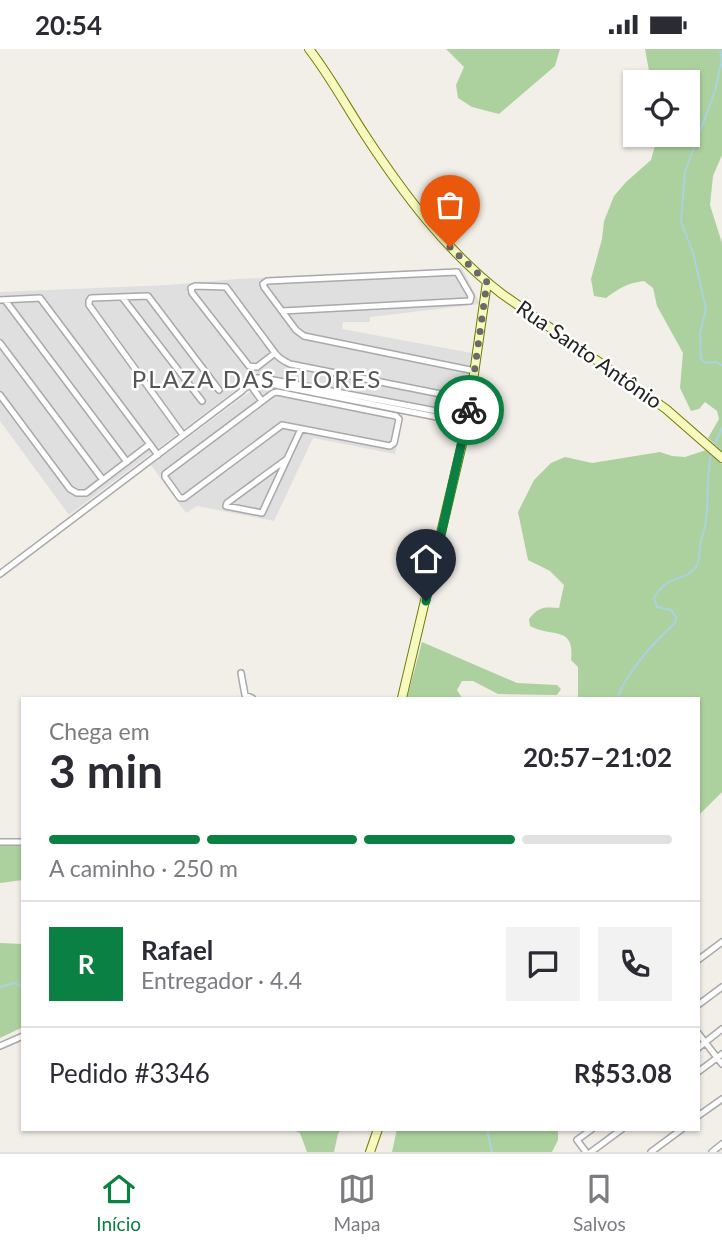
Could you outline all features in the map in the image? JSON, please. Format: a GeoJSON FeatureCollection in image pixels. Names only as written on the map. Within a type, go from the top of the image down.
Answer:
{"type":"FeatureCollection","features":[{"type":"Feature","properties":{"kind":"main road","name":"Rua Santo Antônio"},"geometry":{"type":"LineString","coordinates":[[309,49],[377,153],[450,247],[487,282],[631,383],[716,452]]}},
{"type":"Feature","properties":{"kind":"main road"},"geometry":{"type":"LineString","coordinates":[[402,697],[467,420],[487,282]]}},
{"type":"Feature","properties":{"kind":"main road"},"geometry":{"type":"LineString","coordinates":[[370,1152],[377,1131]]}},
{"type":"Feature","properties":{"kind":"street"},"geometry":{"type":"LineString","coordinates":[[282,311],[468,301],[471,298],[456,272],[263,283],[264,287],[296,330],[304,336],[475,371]]}},
{"type":"Feature","properties":{"kind":"street"},"geometry":{"type":"LineString","coordinates":[[275,353],[257,367],[249,366],[191,292],[191,288],[226,287],[275,353],[290,364],[471,400]]}},
{"type":"Feature","properties":{"kind":"street"},"geometry":{"type":"LineString","coordinates":[[183,435],[89,305],[91,297],[148,296],[219,390]]}},
{"type":"Feature","properties":{"kind":"street"},"geometry":{"type":"LineString","coordinates":[[122,297],[202,401]]}},
{"type":"Feature","properties":{"kind":"street"},"geometry":{"type":"LineString","coordinates":[[2,300],[40,298],[158,455]]}},
{"type":"Feature","properties":{"kind":"street"},"geometry":{"type":"LineString","coordinates":[[2,300],[127,462]]}},
{"type":"Feature","properties":{"kind":"street"},"geometry":{"type":"LineString","coordinates":[[0,343],[103,480]]}},
{"type":"Feature","properties":{"kind":"street"},"geometry":{"type":"LineString","coordinates":[[0,574],[250,384],[265,383],[467,420]]}},
{"type":"Feature","properties":{"kind":"street"},"geometry":{"type":"LineString","coordinates":[[250,384],[262,401]]}},
{"type":"Feature","properties":{"kind":"street"},"geometry":{"type":"LineString","coordinates":[[277,392],[396,416],[399,419],[394,443],[390,446],[301,429],[282,425],[184,498],[180,498],[164,477],[277,392]]}},
{"type":"Feature","properties":{"kind":"street"},"geometry":{"type":"LineString","coordinates":[[0,394],[69,489],[78,493],[82,494],[103,480],[150,445]]}},
{"type":"Feature","properties":{"kind":"street"},"geometry":{"type":"LineString","coordinates":[[287,459],[226,506],[262,513],[301,429]]}},
{"type":"Feature","properties":{"kind":"street"},"geometry":{"type":"LineString","coordinates":[[241,673],[245,695],[250,697]]}},
{"type":"Feature","properties":{"kind":"street"},"geometry":{"type":"LineString","coordinates":[[0,842],[21,842]]}},
{"type":"Feature","properties":{"kind":"street"},"geometry":{"type":"LineString","coordinates":[[700,958],[722,941]]}},
{"type":"Feature","properties":{"kind":"street"},"geometry":{"type":"LineString","coordinates":[[700,1004],[722,987]]}},
{"type":"Feature","properties":{"kind":"street"},"geometry":{"type":"LineString","coordinates":[[700,1046],[722,1030]]}},
{"type":"Feature","properties":{"kind":"street"},"geometry":{"type":"LineString","coordinates":[[700,1036],[720,1056],[722,1064]]}},
{"type":"Feature","properties":{"kind":"street"},"geometry":{"type":"LineString","coordinates":[[0,1046],[21,1037]]}},
{"type":"Feature","properties":{"kind":"street"},"geometry":{"type":"LineString","coordinates":[[700,1071],[720,1056]]}},
{"type":"Feature","properties":{"kind":"street"},"geometry":{"type":"LineString","coordinates":[[700,1115],[722,1099]]}},
{"type":"Feature","properties":{"kind":"street"},"geometry":{"type":"LineString","coordinates":[[589,1131],[577,1140],[589,1152],[619,1131]]}},
{"type":"Feature","properties":{"kind":"street"},"geometry":{"type":"LineString","coordinates":[[651,1152],[679,1131]]}},
{"type":"Feature","properties":{"kind":"street"},"geometry":{"type":"LineString","coordinates":[[712,1152],[722,1144]]}},
{"type":"Feature","properties":{"kind":"shaded area"},"geometry":{"type":"Polygon","coordinates":[[[462,268],[480,304],[370,317],[370,322],[343,322],[342,329],[472,353],[463,414],[257,374],[69,515],[0,421],[0,292],[462,268]]]}},
{"type":"Feature","properties":{"kind":"shaded area"},"geometry":{"type":"Polygon","coordinates":[[[259,385],[403,414],[395,454],[313,438],[274,521],[197,506],[186,513],[151,465],[259,385]]]}},
{"type":"Feature","properties":{"kind":"green space"},"geometry":{"type":"Polygon","coordinates":[[[446,49],[560,49],[555,66],[499,114],[472,107],[458,98],[456,85],[464,67],[446,49]]]}},
{"type":"Feature","properties":{"kind":"green space"},"geometry":{"type":"Polygon","coordinates":[[[645,49],[722,49],[722,155],[713,176],[710,205],[722,243],[722,451],[708,438],[719,419],[717,411],[705,402],[699,409],[691,411],[680,388],[683,353],[657,306],[653,288],[644,281],[615,291],[606,298],[594,296],[591,279],[604,221],[614,196],[651,160],[655,147],[700,147],[700,70],[649,70],[645,49]]]}},
{"type":"Feature","properties":{"kind":"green space"},"geometry":{"type":"Polygon","coordinates":[[[706,450],[722,464],[722,792],[700,814],[700,697],[578,697],[578,667],[571,660],[571,649],[566,637],[530,626],[529,619],[539,610],[559,608],[564,585],[550,571],[528,560],[518,512],[534,480],[551,463],[565,457],[592,463],[660,452],[685,457],[706,450]]]}},
{"type":"Feature","properties":{"kind":"green space"},"geometry":{"type":"Polygon","coordinates":[[[422,642],[517,683],[557,685],[561,689],[557,695],[498,694],[473,681],[462,681],[457,690],[461,697],[407,697],[422,642]]]}},
{"type":"Feature","properties":{"kind":"green space"},"geometry":{"type":"Polygon","coordinates":[[[0,844],[21,845],[21,880],[0,883],[0,844]]]}},
{"type":"Feature","properties":{"kind":"green space"},"geometry":{"type":"Polygon","coordinates":[[[0,943],[21,944],[21,1028],[0,1038],[0,943]]]}},
{"type":"Feature","properties":{"kind":"green space"},"geometry":{"type":"Polygon","coordinates":[[[296,1131],[340,1131],[334,1152],[307,1152],[300,1133],[296,1131]]]}},
{"type":"Feature","properties":{"kind":"green space"},"geometry":{"type":"Polygon","coordinates":[[[397,1131],[558,1131],[558,1140],[552,1152],[392,1152],[397,1131]]]}},
{"type":"Feature","properties":{"kind":"waterway"},"geometry":{"type":"LineString","coordinates":[[720,49],[722,60],[715,91],[685,172],[681,221],[694,256],[706,309],[700,333],[701,359],[706,363],[716,362],[722,365]]}},
{"type":"Feature","properties":{"kind":"waterway"},"geometry":{"type":"LineString","coordinates":[[714,446],[722,428]]}},
{"type":"Feature","properties":{"kind":"waterway"},"geometry":{"type":"LineString","coordinates":[[618,697],[642,657],[675,623],[676,617],[671,610],[657,607],[654,599],[658,591],[669,582],[691,572],[698,564],[706,522],[711,454]]}},
{"type":"Feature","properties":{"kind":"waterway"},"geometry":{"type":"LineString","coordinates":[[0,987],[14,983],[21,986]]}},
{"type":"Feature","properties":{"kind":"waterway"},"geometry":{"type":"LineString","coordinates":[[487,1131],[492,1152]]}},
{"type":"Feature","properties":{"kind":"way so far"},"geometry":{"type":"LineString","coordinates":[[450,247],[487,282],[469,410]]}},
{"type":"Feature","properties":{"kind":"district","name":"PLAZA DAS FLORES"},"geometry":{"type":"Point","coordinates":[257,380]}},
{"type":"Feature","properties":{"kind":"route"},"geometry":{"type":"LineString","coordinates":[[426,601],[469,410]]}}]}
